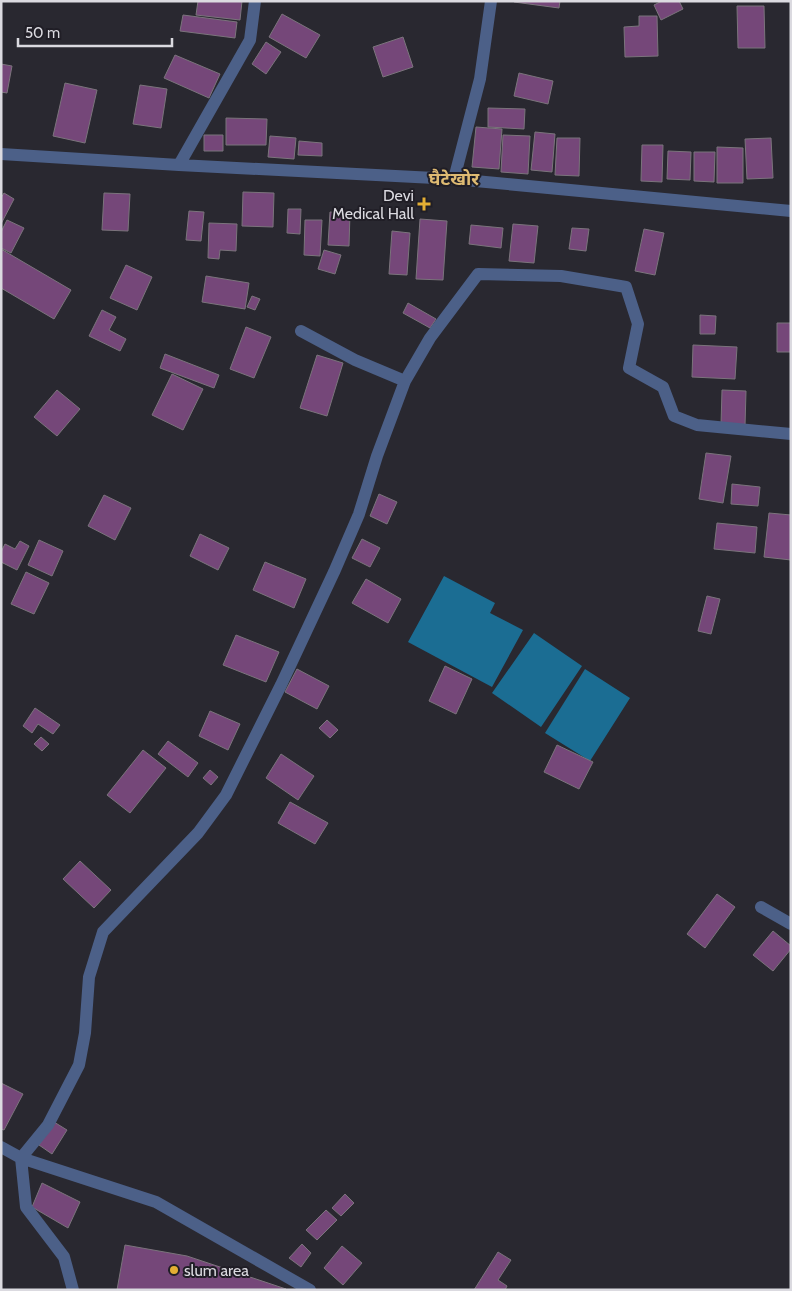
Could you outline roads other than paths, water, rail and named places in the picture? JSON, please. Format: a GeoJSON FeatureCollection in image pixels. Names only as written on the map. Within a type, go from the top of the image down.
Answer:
{"type":"FeatureCollection","features":[{"type":"Feature","properties":{"kind":"street"},"geometry":{"type":"LineString","coordinates":[[179,165],[250,40],[255,1]]}},
{"type":"Feature","properties":{"kind":"street"},"geometry":{"type":"LineString","coordinates":[[454,180],[480,80],[491,1]]}},
{"type":"Feature","properties":{"kind":"street"},"geometry":{"type":"LineString","coordinates":[[1,154],[454,180],[791,212]]}},
{"type":"Feature","properties":{"kind":"street"},"geometry":{"type":"LineString","coordinates":[[73,1290],[64,1257],[26,1207],[21,1158],[48,1125],[79,1065],[85,1033],[89,977],[103,932],[198,833],[226,795],[281,685],[334,572],[359,514],[377,456],[405,381],[430,338],[478,274],[561,276],[626,287],[638,324],[629,368],[664,387],[674,416],[697,425],[791,434]]}},
{"type":"Feature","properties":{"kind":"street"},"geometry":{"type":"LineString","coordinates":[[301,331],[355,360],[405,381]]}},
{"type":"Feature","properties":{"kind":"street"},"geometry":{"type":"LineString","coordinates":[[761,907],[791,924]]}},
{"type":"Feature","properties":{"kind":"street"},"geometry":{"type":"LineString","coordinates":[[1,1147],[21,1158],[156,1202],[310,1290]]}},
{"type":"Feature","properties":{"kind":"water"},"geometry":{"type":"Polygon","coordinates":[[[444,576],[495,603],[490,613],[523,630],[492,687],[408,642],[444,576]]]}},
{"type":"Feature","properties":{"kind":"water"},"geometry":{"type":"Polygon","coordinates":[[[534,633],[582,666],[541,727],[492,693],[534,633]]]}},
{"type":"Feature","properties":{"kind":"water"},"geometry":{"type":"Polygon","coordinates":[[[585,669],[630,698],[590,761],[545,733],[585,669]]]}},
{"type":"Feature","properties":{"kind":"place","name":"Devi Medical Hall"},"geometry":{"type":"Point","coordinates":[424,204]}},
{"type":"Feature","properties":{"kind":"place","name":"slum area"},"geometry":{"type":"Point","coordinates":[174,1270]}},
{"type":"Feature","properties":{"kind":"district","name":"घैटेखोर"},"geometry":{"type":"Point","coordinates":[454,179]}}]}
